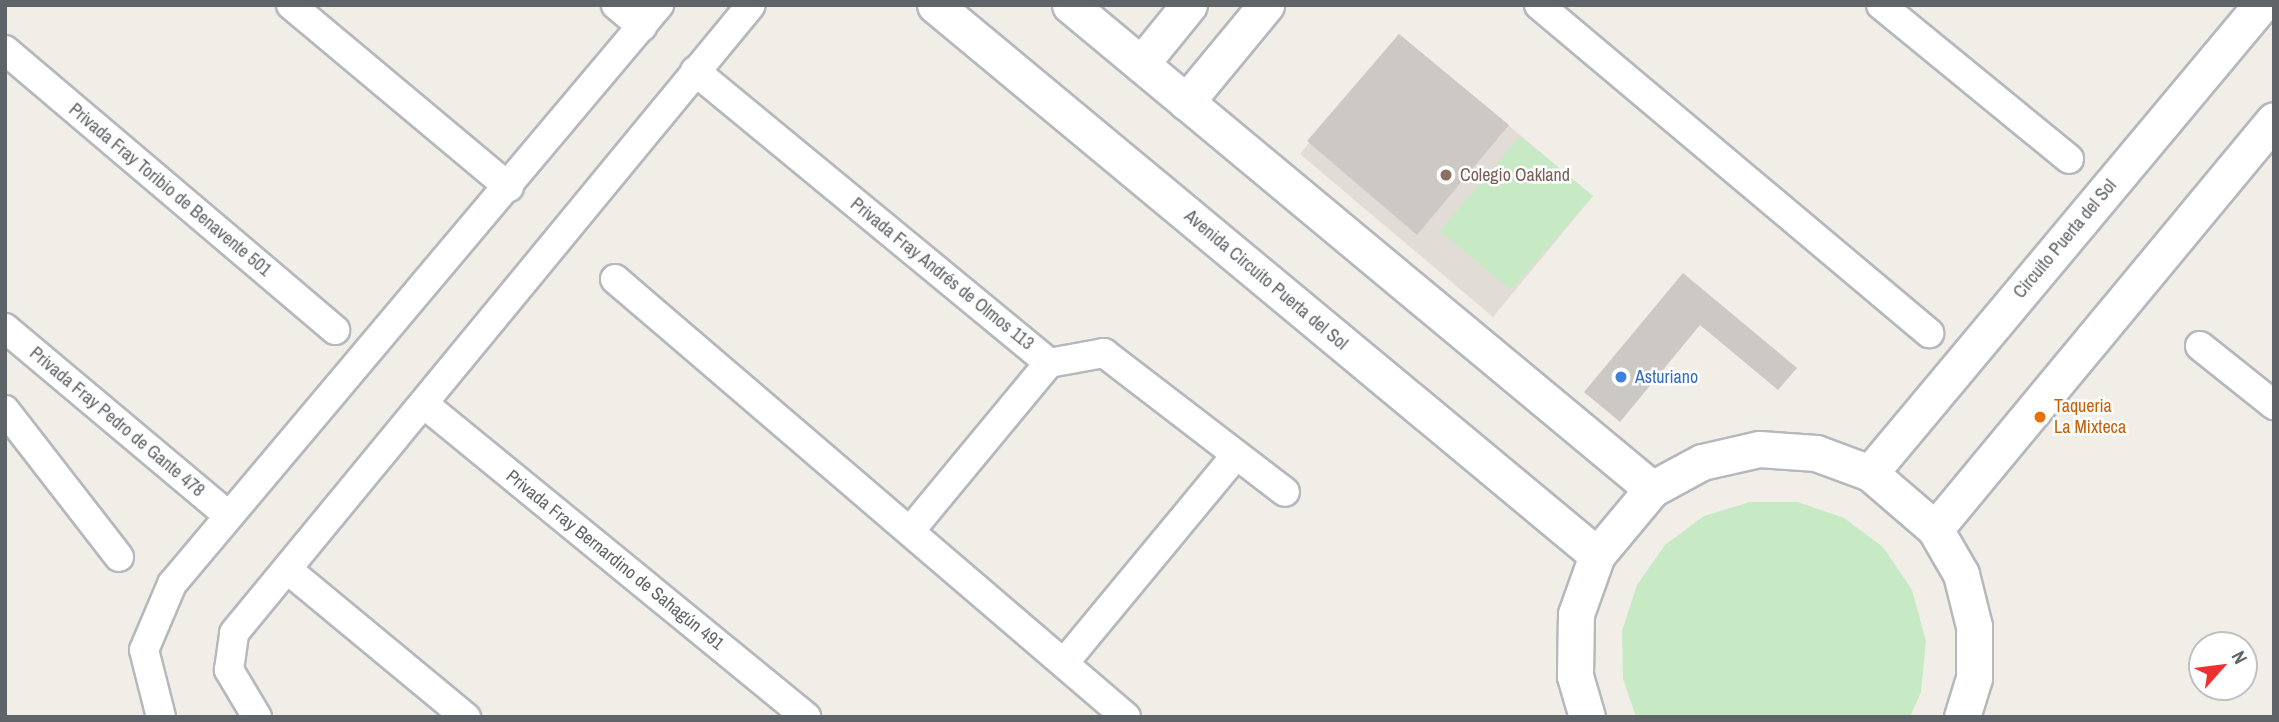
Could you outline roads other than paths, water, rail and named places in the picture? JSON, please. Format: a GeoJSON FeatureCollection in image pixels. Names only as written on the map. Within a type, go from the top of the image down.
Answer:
{"type":"FeatureCollection","features":[{"type":"Feature","properties":{"kind":"street"},"geometry":{"type":"LineString","coordinates":[[291,5],[509,187]]}},
{"type":"Feature","properties":{"kind":"street"},"geometry":{"type":"LineString","coordinates":[[616,5],[642,27]]}},
{"type":"Feature","properties":{"kind":"street"},"geometry":{"type":"LineString","coordinates":[[161,717],[144,650],[172,584],[509,187],[659,5]]}},
{"type":"Feature","properties":{"kind":"street"},"geometry":{"type":"LineString","coordinates":[[257,717],[229,670],[234,633],[751,5]]}},
{"type":"Feature","properties":{"kind":"street","name":"Avenida Circuito Puerta del Sol"},"geometry":{"type":"LineString","coordinates":[[935,5],[1597,555]]}},
{"type":"Feature","properties":{"kind":"street"},"geometry":{"type":"LineString","coordinates":[[1070,5],[1652,489]]}},
{"type":"Feature","properties":{"kind":"street"},"geometry":{"type":"LineString","coordinates":[[1141,64],[1189,5]]}},
{"type":"Feature","properties":{"kind":"street"},"geometry":{"type":"LineString","coordinates":[[1186,102],[1266,5]]}},
{"type":"Feature","properties":{"kind":"street"},"geometry":{"type":"LineString","coordinates":[[1539,5],[1928,333]]}},
{"type":"Feature","properties":{"kind":"street"},"geometry":{"type":"LineString","coordinates":[[1881,5],[2069,159]]}},
{"type":"Feature","properties":{"kind":"street","name":"Circuito Puerta del Sol"},"geometry":{"type":"LineString","coordinates":[[1870,473],[2261,5]]}},
{"type":"Feature","properties":{"kind":"street","name":"Privada Fray Toribio de Benavente 501"},"geometry":{"type":"LineString","coordinates":[[5,50],[335,330]]}},
{"type":"Feature","properties":{"kind":"street","name":"Privada Fray Andrés de Olmos 113"},"geometry":{"type":"LineString","coordinates":[[695,71],[1049,363],[1104,354],[1285,492]]}},
{"type":"Feature","properties":{"kind":"street"},"geometry":{"type":"LineString","coordinates":[[1935,529],[2274,120]]}},
{"type":"Feature","properties":{"kind":"street"},"geometry":{"type":"LineString","coordinates":[[615,279],[1126,717]]}},
{"type":"Feature","properties":{"kind":"street","name":"Privada Fray Pedro de Gante 478"},"geometry":{"type":"LineString","coordinates":[[5,328],[229,516]]}},
{"type":"Feature","properties":{"kind":"street"},"geometry":{"type":"LineString","coordinates":[[2200,346],[2274,405]]}},
{"type":"Feature","properties":{"kind":"street"},"geometry":{"type":"LineString","coordinates":[[910,531],[1049,363]]}},
{"type":"Feature","properties":{"kind":"street","name":"Privada Fray Bernardino de Sahagún 491"},"geometry":{"type":"LineString","coordinates":[[424,404],[806,717]]}},
{"type":"Feature","properties":{"kind":"street"},"geometry":{"type":"LineString","coordinates":[[5,410],[119,557]]}},
{"type":"Feature","properties":{"kind":"street"},"geometry":{"type":"LineString","coordinates":[[1587,717],[1575,676],[1576,614],[1597,555],[1652,489],[1702,461],[1759,449],[1816,453],[1870,473],[1935,529],[1961,574],[1974,626],[1974,678],[1962,717]]}},
{"type":"Feature","properties":{"kind":"street"},"geometry":{"type":"LineString","coordinates":[[1063,663],[1236,455]]}},
{"type":"Feature","properties":{"kind":"street"},"geometry":{"type":"LineString","coordinates":[[288,570],[466,717]]}},
{"type":"Feature","properties":{"kind":"place","name":"Colegio Oakland"},"geometry":{"type":"Point","coordinates":[1446,175]}},
{"type":"Feature","properties":{"kind":"place","name":"Asturiano"},"geometry":{"type":"Point","coordinates":[1621,377]}},
{"type":"Feature","properties":{"kind":"place","name":"Taqueria La Mixteca"},"geometry":{"type":"Point","coordinates":[2040,417]}}]}
